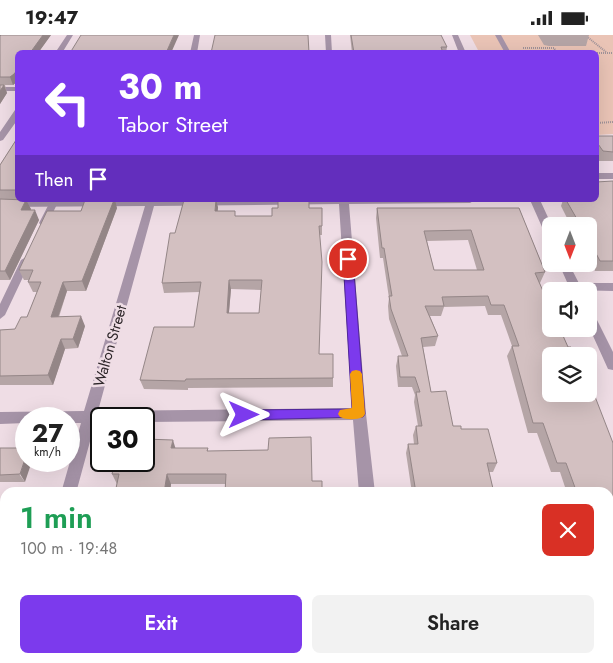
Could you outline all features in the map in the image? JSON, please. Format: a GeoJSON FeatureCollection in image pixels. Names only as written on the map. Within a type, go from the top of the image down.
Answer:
{"type":"FeatureCollection","features":[{"type":"Feature","properties":{"kind":"street"},"geometry":{"type":"LineString","coordinates":[[60,50],[70,35]]}},
{"type":"Feature","properties":{"kind":"street"},"geometry":{"type":"LineString","coordinates":[[193,50],[197,35]]}},
{"type":"Feature","properties":{"kind":"street"},"geometry":{"type":"LineString","coordinates":[[328,35],[329,50]]}},
{"type":"Feature","properties":{"kind":"street"},"geometry":{"type":"LineString","coordinates":[[455,35],[462,50]]}},
{"type":"Feature","properties":{"kind":"street"},"geometry":{"type":"LineString","coordinates":[[0,89],[15,89]]}},
{"type":"Feature","properties":{"kind":"street"},"geometry":{"type":"LineString","coordinates":[[0,138],[15,116]]}},
{"type":"Feature","properties":{"kind":"street"},"geometry":{"type":"LineString","coordinates":[[599,176],[613,176]]}},
{"type":"Feature","properties":{"kind":"street"},"geometry":{"type":"LineString","coordinates":[[0,204],[54,202]]}},
{"type":"Feature","properties":{"kind":"street","name":"Walton Street"},"geometry":{"type":"LineString","coordinates":[[93,407],[151,202]]}},
{"type":"Feature","properties":{"kind":"street"},"geometry":{"type":"LineString","coordinates":[[344,202],[359,414],[366,487]]}},
{"type":"Feature","properties":{"kind":"street"},"geometry":{"type":"LineString","coordinates":[[536,202],[543,217]]}},
{"type":"Feature","properties":{"kind":"street"},"geometry":{"type":"LineString","coordinates":[[597,288],[613,287]]}},
{"type":"Feature","properties":{"kind":"street"},"geometry":{"type":"LineString","coordinates":[[597,332],[613,365]]}},
{"type":"Feature","properties":{"kind":"street"},"geometry":{"type":"LineString","coordinates":[[155,416],[359,414]]}},
{"type":"Feature","properties":{"kind":"street"},"geometry":{"type":"LineString","coordinates":[[0,417],[90,417]]}},
{"type":"Feature","properties":{"kind":"street","name":"Walton Street"},"geometry":{"type":"LineString","coordinates":[[70,487],[90,417]]}},
{"type":"Feature","properties":{"kind":"lane"},"geometry":{"type":"LineString","coordinates":[[498,35],[506,50]]}},
{"type":"Feature","properties":{"kind":"lane"},"geometry":{"type":"LineString","coordinates":[[41,229],[54,202]]}},
{"type":"Feature","properties":{"kind":"lane"},"geometry":{"type":"LineString","coordinates":[[0,315],[29,255]]}},
{"type":"Feature","properties":{"kind":"path"},"geometry":{"type":"LineString","coordinates":[[585,35],[606,52]]}},
{"type":"Feature","properties":{"kind":"path"},"geometry":{"type":"LineString","coordinates":[[523,48],[554,48],[556,50]]}},
{"type":"Feature","properties":{"kind":"path"},"geometry":{"type":"LineString","coordinates":[[599,53],[613,53]]}},
{"type":"Feature","properties":{"kind":"path"},"geometry":{"type":"LineString","coordinates":[[599,123],[613,122]]}},
{"type":"Feature","properties":{"kind":"shaded area"},"geometry":{"type":"Polygon","coordinates":[[[470,35],[613,35],[613,134],[599,135],[599,50],[478,50],[470,35]]]}},
{"type":"Feature","properties":{"kind":"building"},"geometry":{"type":"Polygon","coordinates":[[[43,35],[32,50],[15,50],[15,73],[10,77],[0,77],[0,36],[43,35]]]}},
{"type":"Feature","properties":{"kind":"building"},"geometry":{"type":"Polygon","coordinates":[[[81,35],[174,35],[167,50],[72,50],[81,35]]]}},
{"type":"Feature","properties":{"kind":"building"},"geometry":{"type":"Polygon","coordinates":[[[215,35],[308,35],[309,50],[212,50],[215,35]]]}},
{"type":"Feature","properties":{"kind":"building"},"geometry":{"type":"Polygon","coordinates":[[[351,35],[441,35],[447,47],[441,47],[442,50],[354,50],[351,35]]]}},
{"type":"Feature","properties":{"kind":"building"},"geometry":{"type":"Polygon","coordinates":[[[599,136],[613,136],[613,152],[603,151],[599,145],[599,136]]]}},
{"type":"Feature","properties":{"kind":"building"},"geometry":{"type":"Polygon","coordinates":[[[15,142],[15,190],[0,190],[0,165],[15,142]]]}},
{"type":"Feature","properties":{"kind":"building"},"geometry":{"type":"Polygon","coordinates":[[[613,181],[613,261],[600,261],[598,257],[598,217],[576,217],[567,202],[599,202],[599,182],[613,181]]]}},
{"type":"Feature","properties":{"kind":"building"},"geometry":{"type":"Polygon","coordinates":[[[0,199],[25,202],[21,210],[35,210],[5,271],[0,271],[0,199]]]}},
{"type":"Feature","properties":{"kind":"building"},"geometry":{"type":"Polygon","coordinates":[[[84,202],[113,202],[82,281],[63,282],[51,317],[81,316],[73,339],[61,339],[48,375],[0,376],[0,330],[15,329],[21,317],[27,317],[41,282],[28,282],[33,270],[19,270],[47,211],[81,211],[84,202]]]}},
{"type":"Feature","properties":{"kind":"building"},"geometry":{"type":"Polygon","coordinates":[[[183,202],[216,202],[215,211],[235,211],[235,216],[272,216],[272,208],[278,208],[278,202],[309,202],[309,208],[322,208],[322,226],[319,226],[322,262],[319,354],[333,354],[333,378],[140,380],[154,327],[194,327],[201,282],[162,283],[170,233],[175,233],[183,202]],[[229,280],[227,313],[259,313],[262,280],[229,280]]]}},
{"type":"Feature","properties":{"kind":"building"},"geometry":{"type":"Polygon","coordinates":[[[377,208],[519,208],[542,265],[542,272],[535,273],[542,289],[542,337],[564,337],[568,347],[542,347],[542,402],[597,402],[613,443],[613,487],[575,487],[566,463],[557,463],[543,423],[533,423],[512,346],[519,346],[504,305],[491,305],[488,296],[442,297],[444,306],[425,306],[438,336],[421,338],[431,392],[446,391],[453,426],[461,426],[461,429],[488,429],[497,463],[487,463],[493,487],[415,487],[408,444],[418,444],[416,426],[422,426],[416,392],[420,392],[415,377],[400,377],[398,356],[408,356],[391,309],[389,296],[392,296],[384,248],[382,248],[377,208]],[[471,230],[424,231],[434,270],[484,270],[471,230]]]}},
{"type":"Feature","properties":{"kind":"building"},"geometry":{"type":"Polygon","coordinates":[[[311,437],[312,481],[322,481],[322,487],[225,487],[226,474],[167,474],[165,487],[116,487],[119,474],[112,474],[112,472],[155,472],[155,439],[173,440],[171,448],[208,448],[207,451],[268,450],[269,438],[311,437]]]}},
{"type":"Feature","properties":{"kind":"building"},"geometry":{"type":"Polygon","coordinates":[[[0,448],[15,448],[15,472],[21,472],[20,474],[0,475],[0,448]]]}},
{"type":"Feature","properties":{"kind":"slow traffic"},"geometry":{"type":"LineString","coordinates":[[344,414],[359,414],[356,374]]}},
{"type":"Feature","properties":{"kind":"route"},"geometry":{"type":"LineString","coordinates":[[244,415],[359,414],[348,259]]}}]}
